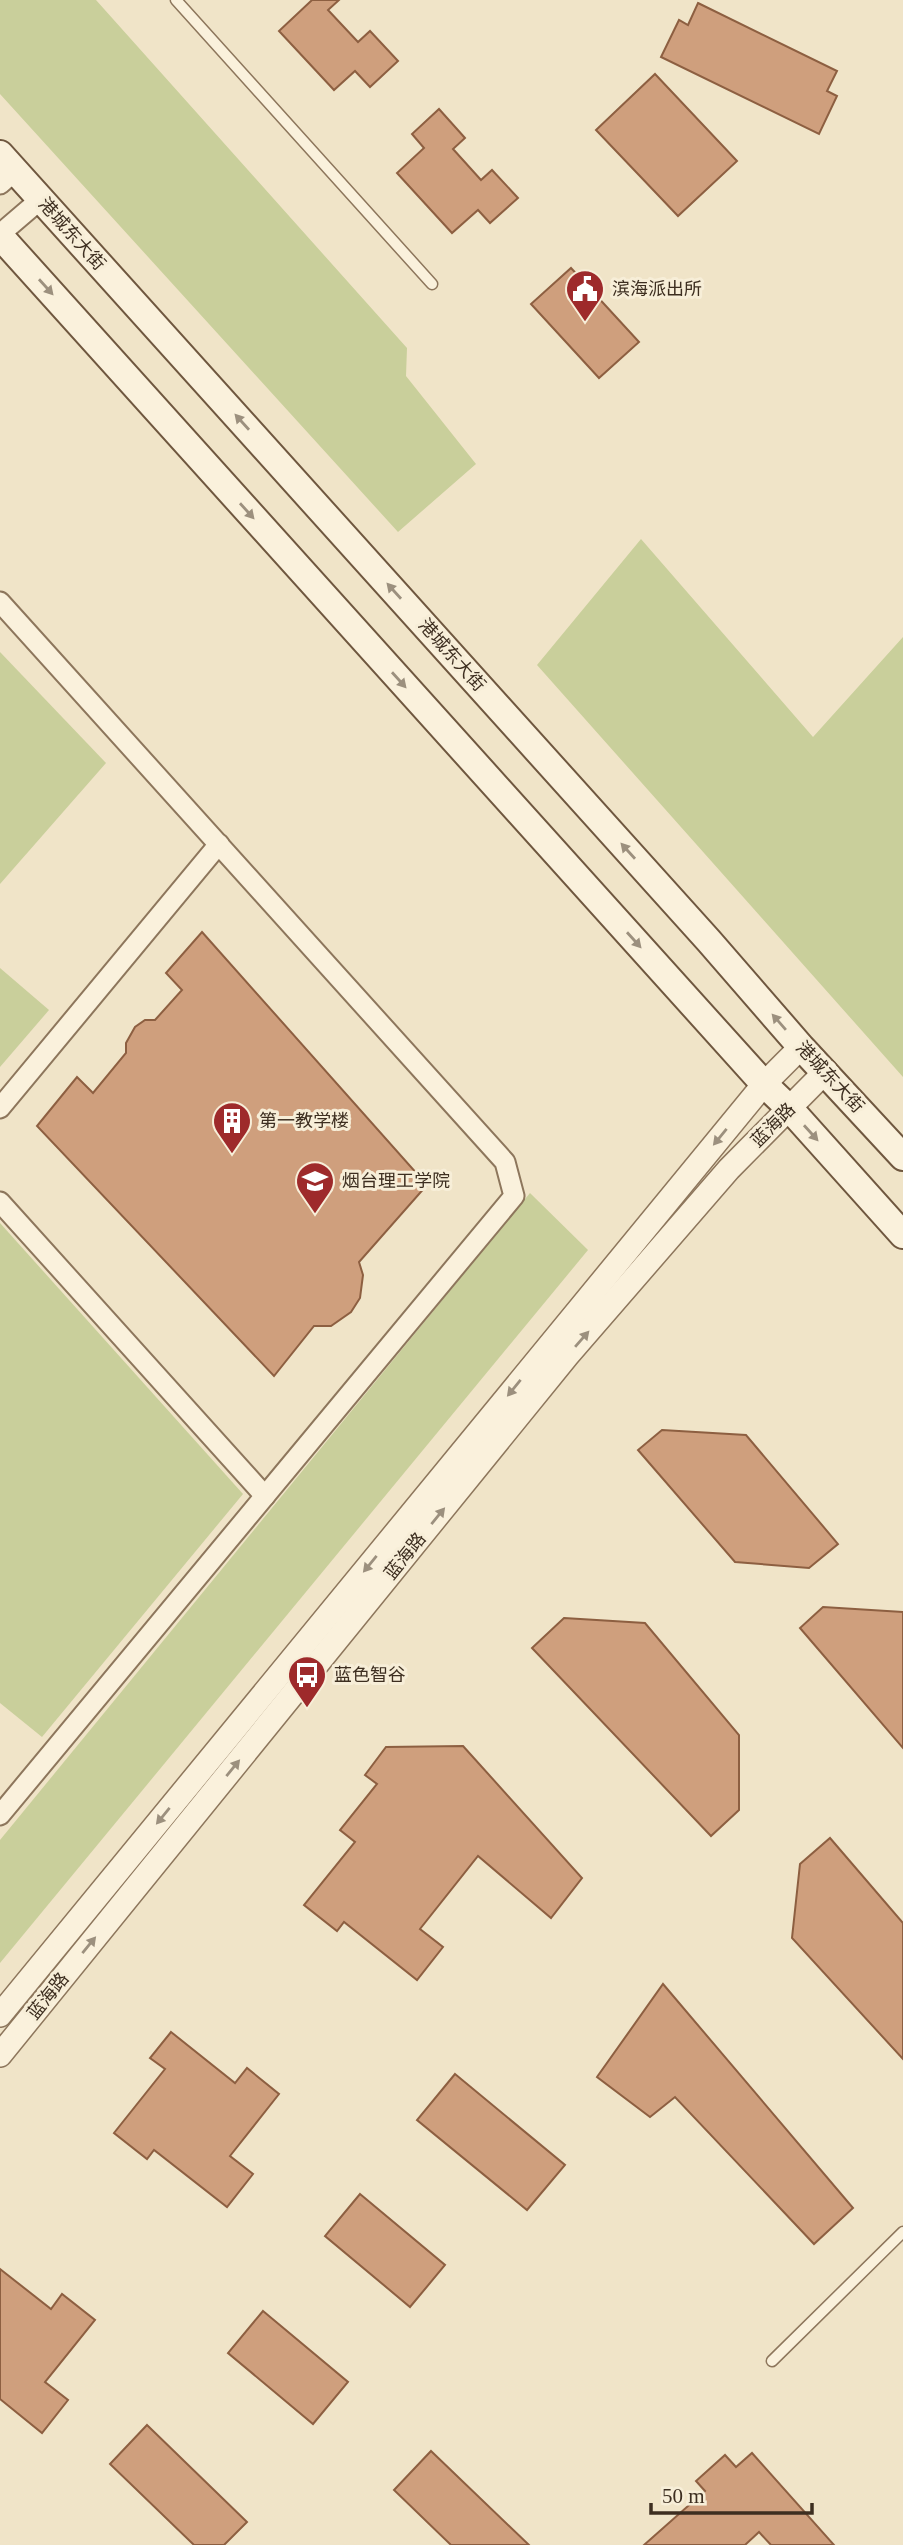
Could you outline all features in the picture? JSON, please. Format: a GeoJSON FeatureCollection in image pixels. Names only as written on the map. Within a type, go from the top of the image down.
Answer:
{"type":"FeatureCollection","features":[{"type":"Feature","properties":{"kind":"main road","name":"港城东大街"},"geometry":{"type":"LineString","coordinates":[[5,169],[41,199],[709,941],[801,1047],[903,1157]]}},
{"type":"Feature","properties":{"kind":"main road"},"geometry":{"type":"LineString","coordinates":[[0,235],[903,1236]]}},
{"type":"Feature","properties":{"kind":"street"},"geometry":{"type":"LineString","coordinates":[[0,235],[41,199]]}},
{"type":"Feature","properties":{"kind":"street"},"geometry":{"type":"LineString","coordinates":[[0,601],[505,1162],[514,1196],[0,1815]]}},
{"type":"Feature","properties":{"kind":"street"},"geometry":{"type":"LineString","coordinates":[[0,1108],[219,844]]}},
{"type":"Feature","properties":{"kind":"street","name":"蓝海路"},"geometry":{"type":"LineString","coordinates":[[0,2015],[764,1084],[801,1047]]}},
{"type":"Feature","properties":{"kind":"street","name":"蓝海路"},"geometry":{"type":"LineString","coordinates":[[0,2055],[567,1356],[729,1169],[826,1071]]}},
{"type":"Feature","properties":{"kind":"street"},"geometry":{"type":"LineString","coordinates":[[0,1202],[265,1496]]}},
{"type":"Feature","properties":{"kind":"lane"},"geometry":{"type":"LineString","coordinates":[[176,0],[432,284]]}},
{"type":"Feature","properties":{"kind":"lane"},"geometry":{"type":"LineString","coordinates":[[772,2361],[903,2232]]}},
{"type":"Feature","properties":{"kind":"green space"},"geometry":{"type":"Polygon","coordinates":[[[0,0],[96,0],[407,348],[406,376],[476,464],[398,532],[0,94],[0,0]]]}},
{"type":"Feature","properties":{"kind":"green space"},"geometry":{"type":"Polygon","coordinates":[[[641,539],[813,737],[903,637],[903,1077],[537,665],[641,539]]]}},
{"type":"Feature","properties":{"kind":"green space"},"geometry":{"type":"Polygon","coordinates":[[[0,652],[106,763],[0,884],[0,652]]]}},
{"type":"Feature","properties":{"kind":"green space"},"geometry":{"type":"Polygon","coordinates":[[[0,968],[49,1010],[0,1067],[0,968]]]}},
{"type":"Feature","properties":{"kind":"green space"},"geometry":{"type":"Polygon","coordinates":[[[530,1193],[588,1250],[0,1963],[0,1840],[530,1193]]]}},
{"type":"Feature","properties":{"kind":"green space"},"geometry":{"type":"Polygon","coordinates":[[[0,1223],[243,1494],[42,1737],[0,1703],[0,1223]]]}},
{"type":"Feature","properties":{"kind":"building"},"geometry":{"type":"Polygon","coordinates":[[[312,0],[339,0],[328,10],[358,42],[370,31],[398,61],[370,87],[355,71],[334,90],[279,31],[312,0]]]}},
{"type":"Feature","properties":{"kind":"building"},"geometry":{"type":"Polygon","coordinates":[[[698,3],[837,71],[827,91],[837,96],[819,134],[661,57],[679,20],[688,25],[698,3]]]}},
{"type":"Feature","properties":{"kind":"building"},"geometry":{"type":"Polygon","coordinates":[[[655,74],[737,161],[678,216],[596,130],[655,74]]]}},
{"type":"Feature","properties":{"kind":"building"},"geometry":{"type":"Polygon","coordinates":[[[439,109],[465,138],[453,149],[481,180],[492,170],[518,198],[490,223],[478,210],[452,233],[397,173],[424,148],[412,134],[439,109]]]}},
{"type":"Feature","properties":{"kind":"building","name":"滨海派出所"},"geometry":{"type":"Polygon","coordinates":[[[571,268],[639,342],[599,378],[531,304],[571,268]]]}},
{"type":"Feature","properties":{"kind":"building","name":"第一教学楼"},"geometry":{"type":"Polygon","coordinates":[[[202,932],[427,1185],[359,1262],[363,1275],[360,1298],[351,1312],[331,1326],[314,1326],[274,1376],[37,1126],[77,1077],[93,1093],[126,1053],[126,1043],[135,1027],[145,1020],[155,1020],[182,990],[166,973],[202,932]]]}},
{"type":"Feature","properties":{"kind":"building"},"geometry":{"type":"Polygon","coordinates":[[[662,1430],[746,1435],[838,1544],[809,1568],[735,1562],[638,1450],[662,1430]]]}},
{"type":"Feature","properties":{"kind":"building"},"geometry":{"type":"Polygon","coordinates":[[[823,1607],[903,1612],[903,1748],[800,1628],[823,1607]]]}},
{"type":"Feature","properties":{"kind":"building"},"geometry":{"type":"Polygon","coordinates":[[[564,1618],[645,1623],[739,1735],[739,1810],[711,1836],[532,1648],[564,1618]]]}},
{"type":"Feature","properties":{"kind":"building"},"geometry":{"type":"Polygon","coordinates":[[[463,1746],[582,1878],[551,1918],[478,1856],[420,1929],[443,1947],[417,1980],[344,1922],[337,1931],[304,1905],[355,1842],[340,1830],[377,1784],[365,1775],[386,1747],[463,1746]]]}},
{"type":"Feature","properties":{"kind":"building"},"geometry":{"type":"Polygon","coordinates":[[[830,1838],[903,1923],[903,2059],[792,1938],[800,1864],[830,1838]]]}},
{"type":"Feature","properties":{"kind":"building"},"geometry":{"type":"Polygon","coordinates":[[[663,1984],[853,2208],[814,2244],[675,2097],[650,2117],[597,2077],[663,1984]]]}},
{"type":"Feature","properties":{"kind":"building"},"geometry":{"type":"Polygon","coordinates":[[[171,2032],[235,2083],[247,2068],[279,2094],[230,2156],[253,2174],[227,2207],[154,2150],[147,2159],[114,2133],[165,2069],[150,2058],[171,2032]]]}},
{"type":"Feature","properties":{"kind":"building"},"geometry":{"type":"Polygon","coordinates":[[[455,2074],[565,2165],[527,2210],[417,2120],[455,2074]]]}},
{"type":"Feature","properties":{"kind":"building"},"geometry":{"type":"Polygon","coordinates":[[[360,2194],[445,2265],[410,2307],[325,2236],[360,2194]]]}},
{"type":"Feature","properties":{"kind":"building"},"geometry":{"type":"Polygon","coordinates":[[[0,2269],[51,2309],[62,2294],[95,2320],[45,2382],[68,2400],[42,2433],[0,2399],[0,2269]]]}},
{"type":"Feature","properties":{"kind":"building"},"geometry":{"type":"Polygon","coordinates":[[[263,2311],[348,2382],[313,2424],[228,2353],[263,2311]]]}},
{"type":"Feature","properties":{"kind":"building"},"geometry":{"type":"Polygon","coordinates":[[[147,2425],[247,2522],[224,2545],[194,2545],[110,2464],[147,2425]]]}},
{"type":"Feature","properties":{"kind":"building"},"geometry":{"type":"Polygon","coordinates":[[[431,2451],[529,2545],[451,2545],[394,2490],[431,2451]]]}},
{"type":"Feature","properties":{"kind":"building"},"geometry":{"type":"Polygon","coordinates":[[[752,2453],[834,2545],[771,2545],[759,2532],[745,2545],[644,2545],[705,2491],[696,2481],[725,2455],[736,2467],[752,2453]]]}},
{"type":"Feature","properties":{"kind":"place","name":"滨海派出所"},"geometry":{"type":"Point","coordinates":[585,323]}},
{"type":"Feature","properties":{"kind":"place","name":"第一教学楼"},"geometry":{"type":"Point","coordinates":[232,1155]}},
{"type":"Feature","properties":{"kind":"place","name":"烟台理工学院"},"geometry":{"type":"Point","coordinates":[315,1215]}},
{"type":"Feature","properties":{"kind":"place","name":"蓝色智谷"},"geometry":{"type":"Point","coordinates":[307,1709]}}]}
